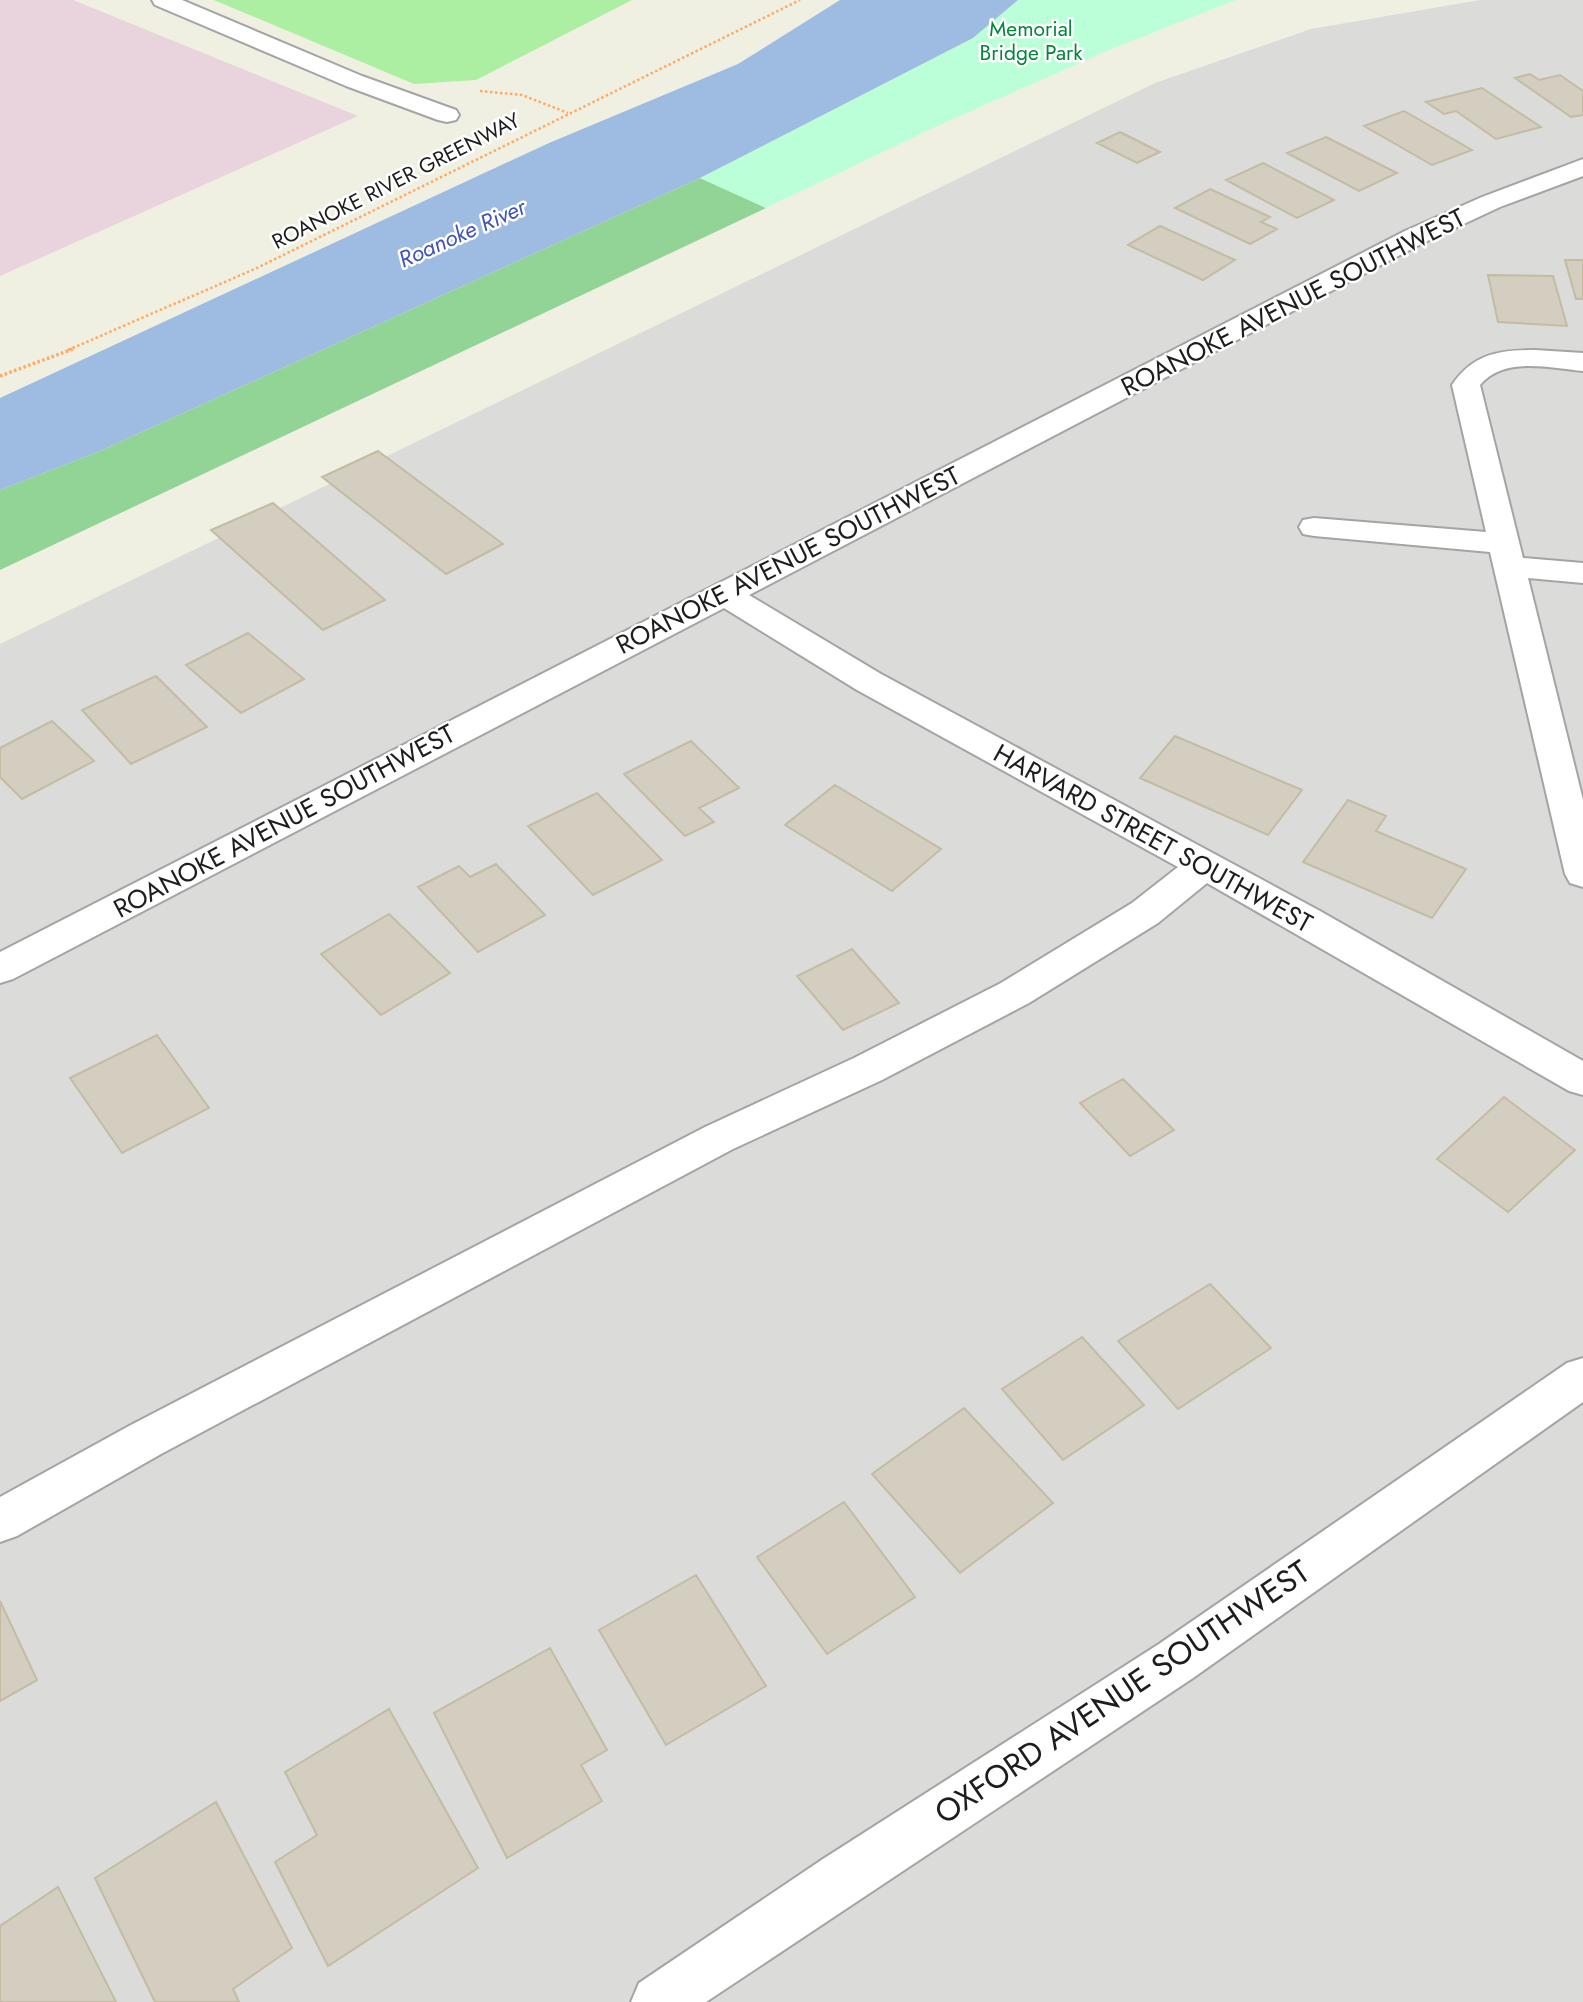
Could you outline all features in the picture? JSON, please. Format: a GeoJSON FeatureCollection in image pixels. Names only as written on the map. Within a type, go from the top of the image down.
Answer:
{"type":"FeatureCollection","features":[{"type":"Feature","properties":{"kind":"street"},"geometry":{"type":"LineString","coordinates":[[163,0],[354,81],[447,115]]}},
{"type":"Feature","properties":{"kind":"street","name":"ROANOKE AVENUE SOUTHWEST"},"geometry":{"type":"LineString","coordinates":[[0,969],[1414,237],[1491,202],[1583,167]]}},
{"type":"Feature","properties":{"kind":"street"},"geometry":{"type":"LineString","coordinates":[[1583,362],[1513,359],[1490,363],[1473,372],[1466,386],[1583,874]]}},
{"type":"Feature","properties":{"kind":"street"},"geometry":{"type":"LineString","coordinates":[[1314,527],[1505,555],[1583,573]]}},
{"type":"Feature","properties":{"kind":"street","name":"HARVARD STREET SOUTHWEST"},"geometry":{"type":"LineString","coordinates":[[724,594],[869,682],[1204,865],[1583,1080]]}},
{"type":"Feature","properties":{"kind":"street"},"geometry":{"type":"LineString","coordinates":[[0,1521],[145,1440],[719,1138],[869,1069],[1015,993],[1145,913],[1204,865]]}},
{"type":"Feature","properties":{"kind":"street","name":"OXFORD AVENUE SOUTHWEST"},"geometry":{"type":"LineString","coordinates":[[658,2002],[842,1878],[1176,1661],[1583,1377]]}},
{"type":"Feature","properties":{"kind":"path","name":"ROANOKE RIVER GREENWAY"},"geometry":{"type":"LineString","coordinates":[[0,376],[106,336],[257,268],[800,0]]}},
{"type":"Feature","properties":{"kind":"path"},"geometry":{"type":"LineString","coordinates":[[419,106],[457,93],[502,91],[522,95],[568,113]]}},
{"type":"Feature","properties":{"kind":"shaded area"},"geometry":{"type":"Polygon","coordinates":[[[0,0],[73,0],[358,116],[0,276],[0,0]]]}},
{"type":"Feature","properties":{"kind":"shaded area"},"geometry":{"type":"Polygon","coordinates":[[[1480,0],[1583,0],[1583,2002],[0,2002],[0,644],[1155,83],[1311,29],[1480,0]]]}},
{"type":"Feature","properties":{"kind":"green space"},"geometry":{"type":"Polygon","coordinates":[[[214,0],[632,0],[476,80],[414,84],[214,0]]]}},
{"type":"Feature","properties":{"kind":"green space","name":"Memorial Bridge Park"},"geometry":{"type":"Polygon","coordinates":[[[1018,0],[1236,0],[1109,50],[933,128],[766,208],[700,178],[973,38],[1018,0]]]}},
{"type":"Feature","properties":{"kind":"green space"},"geometry":{"type":"Polygon","coordinates":[[[700,178],[766,208],[0,570],[0,490],[100,451],[700,178]]]}},
{"type":"Feature","properties":{"kind":"water","name":"Roanoke River"},"geometry":{"type":"Polygon","coordinates":[[[840,0],[1018,0],[973,38],[700,178],[100,451],[0,490],[0,398],[549,143],[738,64],[840,0]]]}},
{"type":"Feature","properties":{"kind":"building"},"geometry":{"type":"Polygon","coordinates":[[[1530,74],[1539,80],[1560,75],[1583,91],[1583,115],[1571,117],[1515,78],[1530,74]]]}},
{"type":"Feature","properties":{"kind":"building"},"geometry":{"type":"Polygon","coordinates":[[[1482,88],[1541,127],[1496,139],[1456,111],[1444,114],[1426,102],[1482,88]]]}},
{"type":"Feature","properties":{"kind":"building"},"geometry":{"type":"Polygon","coordinates":[[[1404,111],[1472,150],[1432,165],[1364,126],[1404,111]]]}},
{"type":"Feature","properties":{"kind":"building"},"geometry":{"type":"Polygon","coordinates":[[[1120,132],[1160,152],[1137,163],[1097,143],[1120,132]]]}},
{"type":"Feature","properties":{"kind":"building"},"geometry":{"type":"Polygon","coordinates":[[[1326,137],[1397,173],[1359,191],[1287,153],[1326,137]]]}},
{"type":"Feature","properties":{"kind":"building"},"geometry":{"type":"Polygon","coordinates":[[[1263,163],[1334,200],[1297,218],[1226,180],[1263,163]]]}},
{"type":"Feature","properties":{"kind":"building"},"geometry":{"type":"Polygon","coordinates":[[[1210,189],[1270,217],[1261,222],[1277,229],[1250,244],[1175,208],[1210,189]]]}},
{"type":"Feature","properties":{"kind":"building"},"geometry":{"type":"Polygon","coordinates":[[[1160,226],[1235,260],[1203,280],[1128,245],[1160,226]]]}},
{"type":"Feature","properties":{"kind":"building"},"geometry":{"type":"Polygon","coordinates":[[[1565,260],[1583,260],[1583,299],[1576,299],[1565,260]]]}},
{"type":"Feature","properties":{"kind":"building"},"geometry":{"type":"Polygon","coordinates":[[[1488,275],[1553,276],[1567,326],[1498,322],[1488,275]]]}},
{"type":"Feature","properties":{"kind":"building"},"geometry":{"type":"Polygon","coordinates":[[[378,451],[503,544],[446,574],[322,477],[378,451]]]}},
{"type":"Feature","properties":{"kind":"building"},"geometry":{"type":"Polygon","coordinates":[[[273,503],[385,600],[323,630],[211,530],[273,503]]]}},
{"type":"Feature","properties":{"kind":"building"},"geometry":{"type":"Polygon","coordinates":[[[248,633],[304,679],[241,713],[186,665],[248,633]]]}},
{"type":"Feature","properties":{"kind":"building"},"geometry":{"type":"Polygon","coordinates":[[[156,676],[207,727],[131,764],[82,710],[156,676]]]}},
{"type":"Feature","properties":{"kind":"building"},"geometry":{"type":"Polygon","coordinates":[[[52,721],[94,761],[22,799],[0,777],[0,748],[52,721]]]}},
{"type":"Feature","properties":{"kind":"building"},"geometry":{"type":"Polygon","coordinates":[[[1175,736],[1302,790],[1268,835],[1140,778],[1175,736]]]}},
{"type":"Feature","properties":{"kind":"building"},"geometry":{"type":"Polygon","coordinates":[[[691,741],[739,788],[699,808],[714,822],[685,836],[624,774],[691,741]]]}},
{"type":"Feature","properties":{"kind":"building"},"geometry":{"type":"Polygon","coordinates":[[[835,785],[941,849],[892,891],[785,825],[835,785]]]}},
{"type":"Feature","properties":{"kind":"building"},"geometry":{"type":"Polygon","coordinates":[[[597,793],[662,860],[593,895],[528,826],[597,793]]]}},
{"type":"Feature","properties":{"kind":"building"},"geometry":{"type":"Polygon","coordinates":[[[1348,800],[1386,816],[1376,831],[1466,869],[1432,918],[1303,862],[1348,800]]]}},
{"type":"Feature","properties":{"kind":"building"},"geometry":{"type":"Polygon","coordinates":[[[496,864],[545,915],[478,952],[418,887],[459,866],[470,877],[496,864]]]}},
{"type":"Feature","properties":{"kind":"building"},"geometry":{"type":"Polygon","coordinates":[[[389,914],[450,973],[381,1015],[321,954],[389,914]]]}},
{"type":"Feature","properties":{"kind":"building"},"geometry":{"type":"Polygon","coordinates":[[[852,949],[899,1003],[843,1030],[797,976],[852,949]]]}},
{"type":"Feature","properties":{"kind":"building"},"geometry":{"type":"Polygon","coordinates":[[[157,1035],[209,1108],[122,1153],[70,1078],[157,1035]]]}},
{"type":"Feature","properties":{"kind":"building"},"geometry":{"type":"Polygon","coordinates":[[[1123,1079],[1174,1130],[1130,1156],[1080,1103],[1123,1079]]]}},
{"type":"Feature","properties":{"kind":"building"},"geometry":{"type":"Polygon","coordinates":[[[1504,1097],[1575,1150],[1508,1212],[1437,1159],[1504,1097]]]}},
{"type":"Feature","properties":{"kind":"building"},"geometry":{"type":"Polygon","coordinates":[[[1210,1284],[1271,1348],[1178,1409],[1118,1341],[1210,1284]]]}},
{"type":"Feature","properties":{"kind":"building"},"geometry":{"type":"Polygon","coordinates":[[[1082,1337],[1144,1405],[1063,1460],[1002,1389],[1082,1337]]]}},
{"type":"Feature","properties":{"kind":"building"},"geometry":{"type":"Polygon","coordinates":[[[964,1408],[1053,1503],[960,1573],[872,1474],[964,1408]]]}},
{"type":"Feature","properties":{"kind":"building"},"geometry":{"type":"Polygon","coordinates":[[[844,1502],[915,1597],[827,1654],[757,1557],[844,1502]]]}},
{"type":"Feature","properties":{"kind":"building"},"geometry":{"type":"Polygon","coordinates":[[[696,1575],[766,1686],[666,1745],[599,1630],[696,1575]]]}},
{"type":"Feature","properties":{"kind":"building"},"geometry":{"type":"Polygon","coordinates":[[[0,1601],[37,1680],[0,1701],[0,1601]]]}},
{"type":"Feature","properties":{"kind":"building"},"geometry":{"type":"Polygon","coordinates":[[[550,1648],[607,1750],[581,1765],[602,1801],[507,1858],[434,1713],[550,1648]]]}},
{"type":"Feature","properties":{"kind":"building"},"geometry":{"type":"Polygon","coordinates":[[[389,1709],[478,1868],[328,1966],[275,1862],[317,1835],[285,1772],[389,1709]]]}},
{"type":"Feature","properties":{"kind":"building"},"geometry":{"type":"Polygon","coordinates":[[[216,1802],[292,1948],[233,1989],[239,2002],[155,2002],[95,1878],[216,1802]]]}},
{"type":"Feature","properties":{"kind":"building"},"geometry":{"type":"Polygon","coordinates":[[[58,1887],[116,2002],[0,2002],[0,1926],[58,1887]]]}}]}
